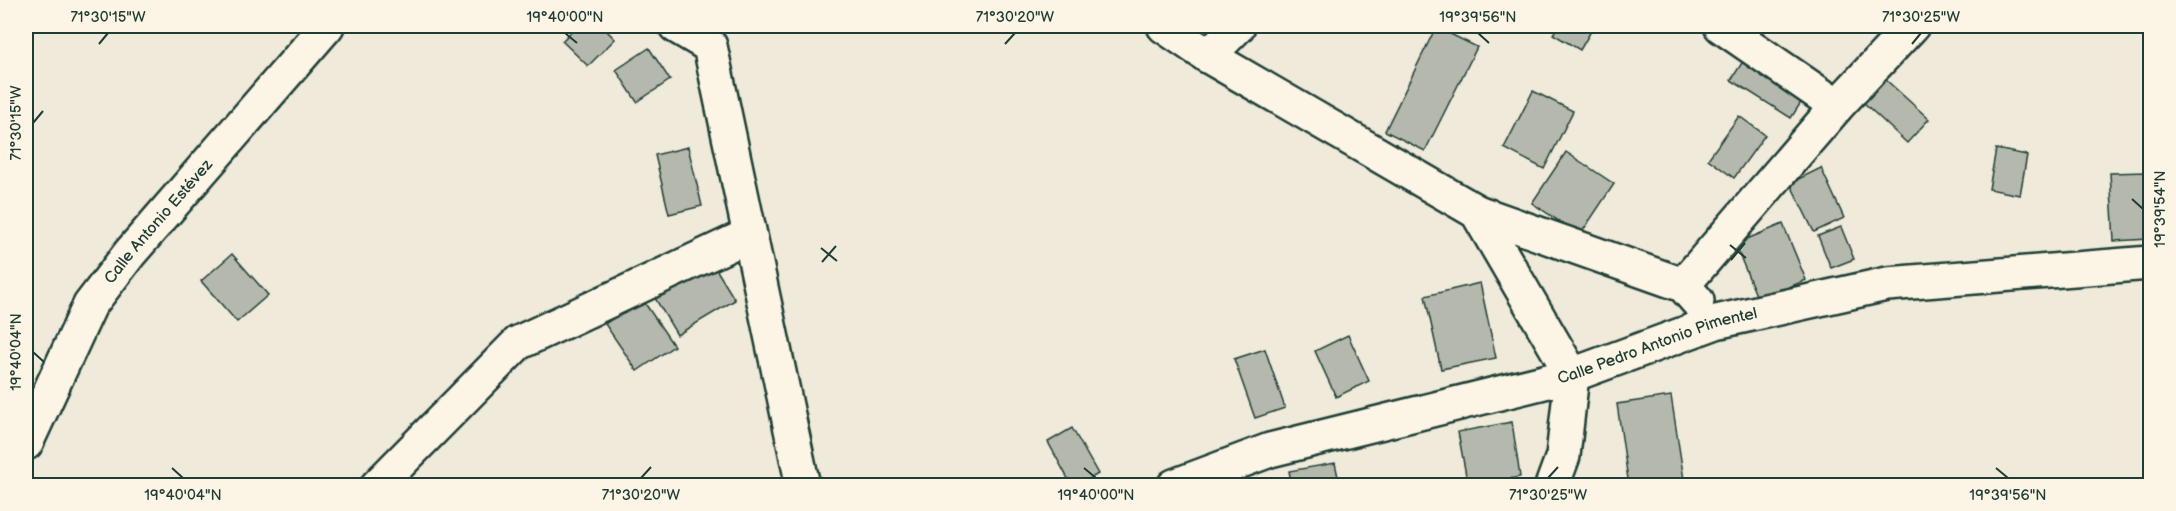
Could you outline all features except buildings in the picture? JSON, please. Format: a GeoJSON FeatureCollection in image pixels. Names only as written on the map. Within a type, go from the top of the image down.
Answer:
{"type":"FeatureCollection","features":[{"type":"Feature","properties":{"kind":"street","name":"Calle Antonio Estévez"},"geometry":{"type":"LineString","coordinates":[[26,443],[90,304],[146,235],[327,26]]}},
{"type":"Feature","properties":{"kind":"street"},"geometry":{"type":"LineString","coordinates":[[676,26],[710,46],[803,486]]}},
{"type":"Feature","properties":{"kind":"street"},"geometry":{"type":"LineString","coordinates":[[1164,26],[1208,56],[1477,212],[1683,285],[1716,322]]}},
{"type":"Feature","properties":{"kind":"street"},"geometry":{"type":"LineString","coordinates":[[1208,56],[1238,26]]}},
{"type":"Feature","properties":{"kind":"street"},"geometry":{"type":"LineString","coordinates":[[1721,26],[1837,106]]}},
{"type":"Feature","properties":{"kind":"street"},"geometry":{"type":"LineString","coordinates":[[1683,285],[1837,106],[1912,26]]}},
{"type":"Feature","properties":{"kind":"street"},"geometry":{"type":"LineString","coordinates":[[1477,212],[1572,375],[1563,456],[1552,486]]}},
{"type":"Feature","properties":{"kind":"street"},"geometry":{"type":"LineString","coordinates":[[377,486],[519,343],[749,235]]}},
{"type":"Feature","properties":{"kind":"street","name":"Calle Pedro Antonio Pimentel"},"geometry":{"type":"LineString","coordinates":[[1174,486],[1270,450],[1572,375],[1716,322],[1887,284],[2151,263]]}}]}
